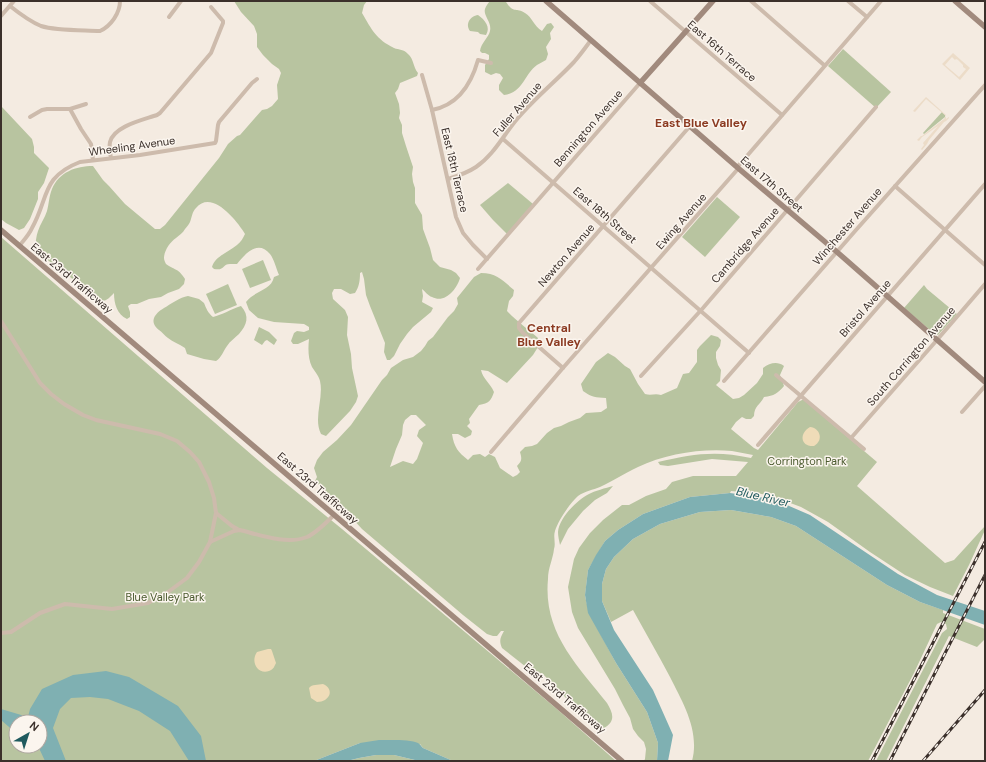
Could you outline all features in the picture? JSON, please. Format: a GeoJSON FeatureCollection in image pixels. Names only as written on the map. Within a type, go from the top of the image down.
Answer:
{"type":"FeatureCollection","features":[{"type":"Feature","properties":{"kind":"main road","name":"East 17th Street"},"geometry":{"type":"LineString","coordinates":[[546,1],[985,382]]}},
{"type":"Feature","properties":{"kind":"main road","name":"Bennington Avenue"},"geometry":{"type":"LineString","coordinates":[[640,83],[712,1]]}},
{"type":"Feature","properties":{"kind":"main road"},"geometry":{"type":"LineString","coordinates":[[955,1],[985,27]]}},
{"type":"Feature","properties":{"kind":"main road","name":"East 23rd Trafficway"},"geometry":{"type":"LineString","coordinates":[[1,230],[622,761]]}},
{"type":"Feature","properties":{"kind":"street"},"geometry":{"type":"LineString","coordinates":[[1,16],[14,1]]}},
{"type":"Feature","properties":{"kind":"street"},"geometry":{"type":"LineString","coordinates":[[10,6],[21,15],[43,26],[100,32],[106,29],[116,15],[120,8],[120,1]]}},
{"type":"Feature","properties":{"kind":"street"},"geometry":{"type":"LineString","coordinates":[[170,17],[181,1]]}},
{"type":"Feature","properties":{"kind":"street","name":"East 16th Terrace"},"geometry":{"type":"LineString","coordinates":[[650,1],[782,115]]}},
{"type":"Feature","properties":{"kind":"street"},"geometry":{"type":"LineString","coordinates":[[751,1],[824,66]]}},
{"type":"Feature","properties":{"kind":"street"},"geometry":{"type":"LineString","coordinates":[[848,1],[867,17]]}},
{"type":"Feature","properties":{"kind":"street","name":"Ewing Avenue"},"geometry":{"type":"LineString","coordinates":[[491,452],[737,170],[738,166],[881,1]]}},
{"type":"Feature","properties":{"kind":"street"},"geometry":{"type":"LineString","coordinates":[[111,158],[110,143],[116,132],[126,126],[157,115],[211,53],[223,21],[211,7]]}},
{"type":"Feature","properties":{"kind":"street","name":"Fuller Avenue"},"geometry":{"type":"LineString","coordinates":[[448,179],[464,174],[477,167],[487,158],[517,119],[541,93],[574,62],[592,40]]}},
{"type":"Feature","properties":{"kind":"street"},"geometry":{"type":"LineString","coordinates":[[432,110],[447,105],[459,97],[469,84],[478,60],[491,63]]}},
{"type":"Feature","properties":{"kind":"street","name":"East 18th Terrace"},"geometry":{"type":"LineString","coordinates":[[422,75],[432,110],[456,216],[464,233],[473,245],[487,258]]}},
{"type":"Feature","properties":{"kind":"street","name":"Wheeling Avenue"},"geometry":{"type":"LineString","coordinates":[[19,246],[33,228],[50,184],[57,175],[70,166],[80,162],[215,143],[219,122],[257,79]]}},
{"type":"Feature","properties":{"kind":"street","name":"Bennington Avenue"},"geometry":{"type":"LineString","coordinates":[[478,269],[640,83]]}},
{"type":"Feature","properties":{"kind":"street","name":"Winchester Avenue"},"geometry":{"type":"LineString","coordinates":[[724,381],[985,84]]}},
{"type":"Feature","properties":{"kind":"street"},"geometry":{"type":"LineString","coordinates":[[30,117],[42,110],[70,110],[86,104]]}},
{"type":"Feature","properties":{"kind":"street","name":"Cambridge Avenue"},"geometry":{"type":"LineString","coordinates":[[641,376],[876,107]]}},
{"type":"Feature","properties":{"kind":"street"},"geometry":{"type":"LineString","coordinates":[[70,110],[91,144],[92,160]]}},
{"type":"Feature","properties":{"kind":"street","name":"Newton Avenue"},"geometry":{"type":"LineString","coordinates":[[563,368],[523,334],[519,328],[519,323],[690,126]]}},
{"type":"Feature","properties":{"kind":"street","name":"East 18th Street"},"geometry":{"type":"LineString","coordinates":[[503,139],[749,353]]}},
{"type":"Feature","properties":{"kind":"street","name":"Bristol Avenue"},"geometry":{"type":"LineString","coordinates":[[758,445],[985,184]]}},
{"type":"Feature","properties":{"kind":"street"},"geometry":{"type":"LineString","coordinates":[[895,186],[985,265]]}},
{"type":"Feature","properties":{"kind":"street","name":"South Corrington Avenue"},"geometry":{"type":"LineString","coordinates":[[851,438],[985,284]]}},
{"type":"Feature","properties":{"kind":"street"},"geometry":{"type":"LineString","coordinates":[[1,321],[40,382],[51,394],[64,404],[83,415],[96,420],[160,434],[177,441],[190,452],[198,462],[209,482],[214,498],[216,513],[210,542],[199,562],[187,578],[168,592],[148,603],[112,609],[65,604],[40,612],[11,632],[1,634]]}},
{"type":"Feature","properties":{"kind":"street"},"geometry":{"type":"LineString","coordinates":[[776,375],[864,449]]}},
{"type":"Feature","properties":{"kind":"street"},"geometry":{"type":"LineString","coordinates":[[962,412],[985,386]]}},
{"type":"Feature","properties":{"kind":"street"},"geometry":{"type":"LineString","coordinates":[[216,513],[232,526],[240,530],[283,540],[297,539],[308,536],[334,515]]}},
{"type":"Feature","properties":{"kind":"street"},"geometry":{"type":"LineString","coordinates":[[210,542],[234,531],[240,530]]}},
{"type":"Feature","properties":{"kind":"green space"},"geometry":{"type":"Polygon","coordinates":[[[234,1],[367,1],[364,5],[362,13],[372,29],[388,45],[406,52],[410,56],[418,73],[417,76],[400,83],[395,93],[399,104],[399,118],[402,125],[402,133],[413,167],[412,174],[415,188],[415,203],[422,215],[423,229],[433,260],[440,267],[456,273],[460,278],[453,291],[441,299],[428,295],[422,289],[422,302],[433,308],[431,312],[407,334],[390,360],[387,360],[384,352],[385,343],[366,295],[362,272],[360,273],[359,284],[355,293],[350,294],[341,289],[334,289],[332,293],[333,299],[345,310],[348,317],[347,335],[358,396],[350,411],[326,436],[321,434],[319,428],[318,415],[321,388],[318,376],[310,361],[308,350],[309,339],[298,344],[293,344],[291,341],[294,333],[297,331],[304,332],[309,330],[309,327],[304,324],[274,322],[258,318],[249,310],[246,302],[270,285],[274,277],[279,275],[270,254],[261,248],[256,248],[248,252],[237,264],[227,264],[220,269],[214,269],[212,267],[219,257],[234,248],[242,240],[245,234],[224,209],[209,202],[202,203],[196,208],[189,225],[170,244],[164,255],[166,264],[183,275],[185,279],[184,284],[179,289],[161,297],[149,299],[137,304],[131,304],[128,306],[130,317],[127,319],[118,311],[114,293],[104,301],[95,298],[66,273],[47,260],[35,247],[37,233],[46,214],[51,192],[55,183],[64,174],[80,167],[93,166],[103,180],[125,204],[155,229],[160,229],[165,225],[219,158],[228,144],[240,135],[262,110],[272,106],[278,99],[277,85],[281,73],[279,69],[263,55],[257,47],[257,34],[254,26],[241,12],[234,1]]]}},
{"type":"Feature","properties":{"kind":"green space"},"geometry":{"type":"Polygon","coordinates":[[[490,1],[506,1],[511,8],[522,11],[527,15],[542,31],[547,24],[551,23],[554,27],[550,33],[551,39],[546,47],[548,54],[546,60],[537,65],[529,73],[520,87],[511,93],[504,95],[499,90],[499,85],[503,78],[500,74],[496,73],[491,75],[485,72],[485,65],[489,59],[489,55],[480,51],[490,31],[490,25],[485,14],[485,9],[490,1]]]}},
{"type":"Feature","properties":{"kind":"green space"},"geometry":{"type":"Polygon","coordinates":[[[478,15],[488,26],[486,35],[470,31],[468,26],[469,21],[478,15]]]}},
{"type":"Feature","properties":{"kind":"green space"},"geometry":{"type":"Polygon","coordinates":[[[843,49],[891,92],[876,108],[828,66],[843,49]]]}},
{"type":"Feature","properties":{"kind":"green space"},"geometry":{"type":"Polygon","coordinates":[[[1,106],[32,139],[34,153],[49,168],[44,183],[38,192],[38,199],[30,219],[24,228],[19,230],[1,219],[1,106]]]}},
{"type":"Feature","properties":{"kind":"green space"},"geometry":{"type":"Polygon","coordinates":[[[942,112],[945,117],[924,134],[923,133],[942,112]]]}},
{"type":"Feature","properties":{"kind":"green space"},"geometry":{"type":"Polygon","coordinates":[[[508,183],[533,204],[507,234],[480,205],[508,183]]]}},
{"type":"Feature","properties":{"kind":"green space"},"geometry":{"type":"Polygon","coordinates":[[[717,197],[740,217],[705,257],[682,237],[717,197]]]}},
{"type":"Feature","properties":{"kind":"green space","name":"Blue Valley Park"},"geometry":{"type":"Polygon","coordinates":[[[1,237],[267,468],[558,710],[616,761],[453,761],[423,748],[420,744],[360,743],[314,761],[1,761],[1,237]]]}},
{"type":"Feature","properties":{"kind":"green space"},"geometry":{"type":"Polygon","coordinates":[[[263,260],[271,280],[250,288],[242,269],[263,260]]]}},
{"type":"Feature","properties":{"kind":"green space","name":"Corrington Park"},"geometry":{"type":"Polygon","coordinates":[[[481,273],[491,274],[499,278],[514,290],[513,296],[509,301],[507,311],[538,338],[538,347],[533,355],[507,383],[488,371],[481,370],[483,376],[494,392],[492,398],[489,401],[479,405],[469,419],[470,423],[467,426],[472,431],[471,435],[465,438],[458,434],[452,434],[457,449],[468,460],[473,455],[480,454],[485,457],[489,454],[495,457],[500,468],[513,477],[517,475],[520,472],[517,466],[521,460],[520,452],[525,447],[537,444],[554,428],[580,418],[586,413],[601,412],[607,408],[606,398],[589,395],[583,391],[581,384],[596,362],[608,353],[630,369],[645,394],[661,395],[677,388],[683,374],[689,373],[697,362],[697,350],[711,335],[718,337],[721,340],[720,346],[716,352],[716,358],[721,370],[720,381],[716,385],[733,399],[744,395],[757,383],[763,374],[763,368],[766,366],[776,363],[784,366],[780,375],[784,386],[780,391],[776,394],[764,397],[756,408],[754,416],[751,419],[742,417],[731,429],[754,448],[758,450],[798,402],[804,400],[877,462],[857,486],[945,563],[954,560],[985,526],[985,530],[969,565],[953,596],[905,575],[828,522],[801,507],[762,494],[731,491],[730,493],[690,497],[643,514],[618,530],[605,541],[588,570],[585,596],[589,613],[616,663],[647,712],[658,743],[657,761],[644,761],[646,749],[644,742],[633,729],[630,718],[615,689],[578,628],[572,612],[568,587],[574,559],[579,548],[590,533],[603,520],[622,505],[629,505],[646,496],[666,489],[672,482],[693,476],[736,476],[748,462],[712,459],[668,466],[660,465],[658,462],[704,454],[726,454],[751,458],[753,455],[732,451],[708,450],[672,455],[649,462],[603,486],[578,496],[559,522],[554,533],[555,547],[548,575],[548,598],[551,615],[556,631],[573,661],[611,710],[612,720],[604,728],[597,724],[571,700],[566,698],[542,673],[535,674],[502,648],[500,640],[504,631],[501,631],[497,636],[487,634],[463,615],[362,529],[315,481],[317,477],[314,468],[317,460],[323,452],[351,425],[391,368],[403,360],[413,357],[421,351],[454,311],[458,304],[457,298],[474,277],[481,273]],[[411,415],[405,420],[402,435],[390,467],[403,461],[413,464],[417,459],[423,443],[417,436],[419,430],[426,425],[416,415],[411,415]]]}},
{"type":"Feature","properties":{"kind":"green space"},"geometry":{"type":"Polygon","coordinates":[[[228,284],[237,305],[215,314],[206,294],[228,284]]]}},
{"type":"Feature","properties":{"kind":"green space"},"geometry":{"type":"Polygon","coordinates":[[[924,285],[957,314],[938,335],[936,335],[904,308],[924,285]]]}},
{"type":"Feature","properties":{"kind":"green space"},"geometry":{"type":"Polygon","coordinates":[[[188,296],[199,299],[204,303],[208,312],[213,317],[241,306],[246,313],[246,324],[239,334],[228,344],[221,356],[216,361],[187,354],[185,348],[172,341],[154,324],[155,315],[161,310],[179,299],[188,296]]]}},
{"type":"Feature","properties":{"kind":"green space"},"geometry":{"type":"Polygon","coordinates":[[[259,327],[269,332],[277,340],[274,345],[267,340],[262,345],[254,340],[259,327]]]}},
{"type":"Feature","properties":{"kind":"green space"},"geometry":{"type":"Polygon","coordinates":[[[613,486],[607,493],[595,500],[583,511],[568,529],[560,545],[558,534],[559,527],[569,510],[579,500],[589,494],[613,486]]]}},
{"type":"Feature","properties":{"kind":"green space"},"geometry":{"type":"Polygon","coordinates":[[[731,510],[771,517],[796,526],[887,585],[920,602],[943,610],[943,613],[985,629],[985,639],[977,647],[949,636],[886,761],[876,761],[942,633],[947,629],[946,624],[941,622],[937,624],[914,673],[868,761],[692,761],[694,739],[692,728],[685,707],[675,687],[633,610],[611,622],[602,601],[602,584],[606,569],[614,557],[633,539],[660,524],[700,512],[731,510]]]}},
{"type":"Feature","properties":{"kind":"green space"},"geometry":{"type":"Polygon","coordinates":[[[376,755],[394,755],[419,761],[347,761],[376,755]]]}},
{"type":"Feature","properties":{"kind":"sand"},"geometry":{"type":"Polygon","coordinates":[[[810,427],[816,430],[820,435],[819,441],[814,446],[809,446],[803,439],[804,433],[810,427]]]}},
{"type":"Feature","properties":{"kind":"sand"},"geometry":{"type":"Polygon","coordinates":[[[271,649],[276,663],[270,671],[265,672],[256,667],[254,660],[257,652],[271,649]]]}},
{"type":"Feature","properties":{"kind":"sand"},"geometry":{"type":"Polygon","coordinates":[[[323,684],[329,689],[330,692],[328,698],[317,702],[311,698],[309,688],[313,685],[323,684]]]}},
{"type":"Feature","properties":{"kind":"shaded area"},"geometry":{"type":"Polygon","coordinates":[[[953,53],[970,68],[960,80],[942,64],[953,53]],[[952,57],[945,65],[959,77],[966,69],[958,60],[955,60],[952,57]]]}},
{"type":"Feature","properties":{"kind":"shaded area"},"geometry":{"type":"Polygon","coordinates":[[[926,97],[946,116],[926,99],[915,112],[913,111],[926,97]]]}},
{"type":"Feature","properties":{"kind":"shaded area"},"geometry":{"type":"Polygon","coordinates":[[[946,116],[946,119],[949,118],[944,122],[922,150],[921,149],[924,145],[923,143],[938,126],[922,137],[919,141],[917,140],[946,116]]]}},
{"type":"Feature","properties":{"kind":"water","name":"Blue River"},"geometry":{"type":"Polygon","coordinates":[[[730,493],[773,499],[810,515],[898,574],[937,595],[985,611],[985,625],[920,602],[887,585],[796,526],[771,517],[731,510],[700,512],[660,524],[633,539],[614,557],[606,569],[602,584],[602,601],[614,630],[653,690],[673,735],[668,761],[657,761],[658,743],[647,712],[616,663],[588,613],[585,595],[588,570],[605,541],[618,530],[643,514],[690,497],[730,493]]]}},
{"type":"Feature","properties":{"kind":"water"},"geometry":{"type":"Polygon","coordinates":[[[106,671],[129,677],[178,706],[201,736],[206,761],[189,761],[170,731],[139,711],[108,699],[90,697],[71,698],[60,709],[53,728],[66,761],[45,761],[42,754],[48,754],[48,714],[29,714],[30,709],[42,689],[73,675],[106,671]]]}},
{"type":"Feature","properties":{"kind":"water"},"geometry":{"type":"Polygon","coordinates":[[[1,709],[18,714],[8,714],[8,726],[1,720],[1,709]]]}},
{"type":"Feature","properties":{"kind":"water"},"geometry":{"type":"Polygon","coordinates":[[[379,740],[415,742],[423,748],[453,761],[419,761],[394,755],[376,755],[347,761],[314,761],[360,743],[379,740]]]}},
{"type":"Feature","properties":{"kind":"railway"},"geometry":{"type":"LineString","coordinates":[[872,761],[985,542]]}},
{"type":"Feature","properties":{"kind":"railway"},"geometry":{"type":"LineString","coordinates":[[890,761],[985,575]]}},
{"type":"Feature","properties":{"kind":"railway"},"geometry":{"type":"LineString","coordinates":[[923,761],[985,690]]}},
{"type":"Feature","properties":{"kind":"district","name":"East Blue Valley"},"geometry":{"type":"Point","coordinates":[701,123]}},
{"type":"Feature","properties":{"kind":"district","name":"Central Blue Valley"},"geometry":{"type":"Point","coordinates":[549,335]}}]}
